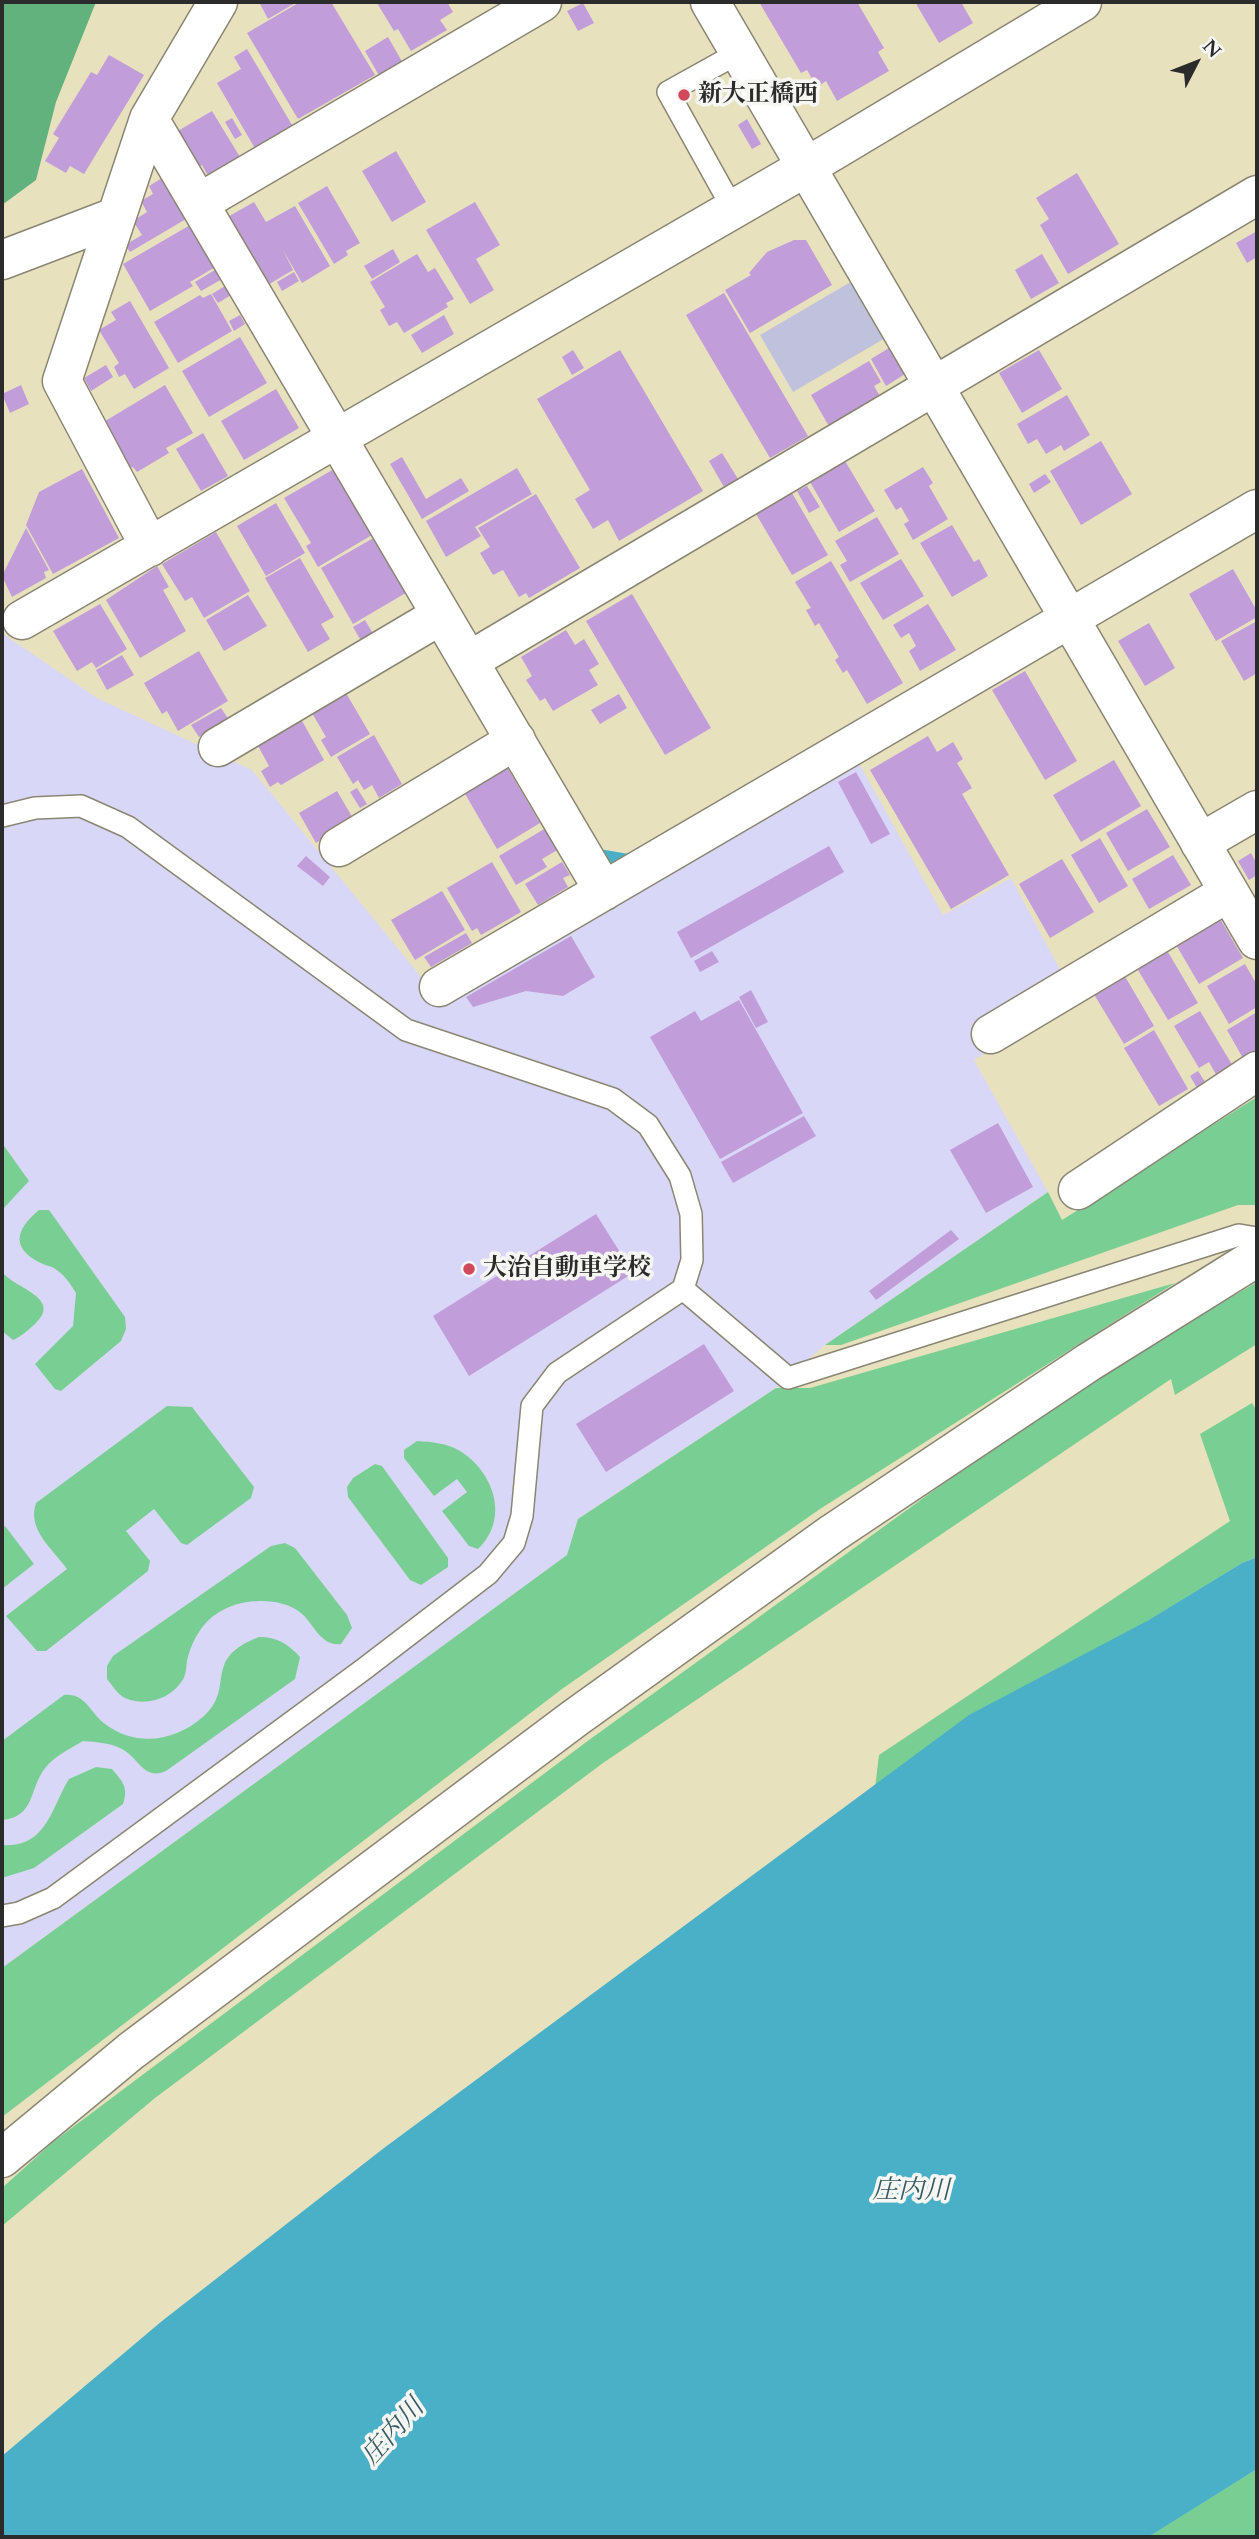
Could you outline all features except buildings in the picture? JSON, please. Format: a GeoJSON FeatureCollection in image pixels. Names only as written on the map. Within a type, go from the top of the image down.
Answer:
{"type":"FeatureCollection","features":[{"type":"Feature","properties":{"kind":"street"},"geometry":{"type":"LineString","coordinates":[[150,547],[62,381],[149,119],[218,2]]}},
{"type":"Feature","properties":{"kind":"street"},"geometry":{"type":"LineString","coordinates":[[199,203],[542,2]]}},
{"type":"Feature","properties":{"kind":"street"},"geometry":{"type":"LineString","coordinates":[[710,2],[1257,940]]}},
{"type":"Feature","properties":{"kind":"street"},"geometry":{"type":"LineString","coordinates":[[22,620],[808,166],[1082,2]]}},
{"type":"Feature","properties":{"kind":"street"},"geometry":{"type":"LineString","coordinates":[[149,119],[604,891]]}},
{"type":"Feature","properties":{"kind":"street"},"geometry":{"type":"LineString","coordinates":[[469,661],[1257,195]]}},
{"type":"Feature","properties":{"kind":"street"},"geometry":{"type":"LineString","coordinates":[[2,260],[115,217]]}},
{"type":"Feature","properties":{"kind":"street"},"geometry":{"type":"LineString","coordinates":[[439,987],[1257,509]]}},
{"type":"Feature","properties":{"kind":"street"},"geometry":{"type":"LineString","coordinates":[[218,747],[442,615]]}},
{"type":"Feature","properties":{"kind":"street"},"geometry":{"type":"LineString","coordinates":[[339,847],[516,740]]}},
{"type":"Feature","properties":{"kind":"street"},"geometry":{"type":"LineString","coordinates":[[1200,843],[1257,810]]}},
{"type":"Feature","properties":{"kind":"street"},"geometry":{"type":"LineString","coordinates":[[991,1034],[1228,891]]}},
{"type":"Feature","properties":{"kind":"street"},"geometry":{"type":"LineString","coordinates":[[1078,1190],[1257,1071]]}},
{"type":"Feature","properties":{"kind":"street"},"geometry":{"type":"LineString","coordinates":[[2,2158],[131,2050],[586,1710],[833,1533],[1090,1362],[1257,1257]]}},
{"type":"Feature","properties":{"kind":"lane"},"geometry":{"type":"LineString","coordinates":[[733,209],[668,92],[740,52]]}},
{"type":"Feature","properties":{"kind":"lane"},"geometry":{"type":"LineString","coordinates":[[2,817],[35,808],[80,806],[128,827],[406,1030],[613,1099],[648,1125],[680,1176],[691,1226],[692,1260],[683,1289],[557,1373],[532,1406],[522,1516],[514,1543],[488,1574],[364,1669],[53,1898],[19,1913],[2,1916]]}},
{"type":"Feature","properties":{"kind":"lane"},"geometry":{"type":"LineString","coordinates":[[683,1289],[788,1378],[1239,1235],[1257,1238]]}},
{"type":"Feature","properties":{"kind":"shaded area"},"geometry":{"type":"Polygon","coordinates":[[[854,280],[887,337],[793,392],[760,335],[854,280]]]}},
{"type":"Feature","properties":{"kind":"shaded area","name":"大治自動車学校"},"geometry":{"type":"Polygon","coordinates":[[[2,633],[97,698],[252,770],[440,1000],[858,761],[943,915],[1011,878],[1064,977],[990,1050],[974,1060],[1048,1192],[825,1345],[776,1388],[578,1519],[567,1555],[2,1968],[2,633]]]}},
{"type":"Feature","properties":{"kind":"green space"},"geometry":{"type":"Polygon","coordinates":[[[2,2],[96,2],[56,102],[36,180],[2,205],[2,2]]]}},
{"type":"Feature","properties":{"kind":"green space"},"geometry":{"type":"Polygon","coordinates":[[[1257,1097],[1257,1205],[1238,1205],[841,1345],[825,1345],[1048,1192],[1062,1220],[1257,1097]]]}},
{"type":"Feature","properties":{"kind":"green space"},"geometry":{"type":"Polygon","coordinates":[[[2,1143],[29,1181],[2,1210],[2,1143]]]}},
{"type":"Feature","properties":{"kind":"green space"},"geometry":{"type":"Polygon","coordinates":[[[39,1210],[49,1210],[125,1317],[126,1329],[121,1341],[61,1391],[55,1389],[35,1364],[73,1326],[76,1293],[61,1273],[32,1258],[21,1246],[21,1232],[39,1210]]]}},
{"type":"Feature","properties":{"kind":"green space"},"geometry":{"type":"Polygon","coordinates":[[[2,1272],[34,1295],[44,1307],[35,1324],[13,1340],[2,1331],[2,1272]]]}},
{"type":"Feature","properties":{"kind":"green space"},"geometry":{"type":"Polygon","coordinates":[[[1257,1282],[1257,1344],[1175,1395],[1171,1379],[603,1763],[155,2098],[2,2226],[2,2188],[53,2142],[589,1740],[998,1444],[1174,1331],[1257,1282]]]}},
{"type":"Feature","properties":{"kind":"green space"},"geometry":{"type":"Polygon","coordinates":[[[1175,1283],[820,1509],[562,1689],[2,2117],[2,1968],[567,1555],[578,1519],[776,1388],[810,1388],[1175,1283]]]}},
{"type":"Feature","properties":{"kind":"green space"},"geometry":{"type":"Polygon","coordinates":[[[1252,1403],[1257,1411],[1257,1557],[1242,1563],[875,1788],[879,1755],[1230,1521],[1200,1434],[1252,1403]]]}},
{"type":"Feature","properties":{"kind":"green space"},"geometry":{"type":"Polygon","coordinates":[[[167,1406],[192,1407],[254,1487],[251,1498],[187,1545],[181,1543],[154,1509],[126,1531],[150,1561],[148,1571],[46,1651],[37,1651],[6,1616],[67,1569],[38,1530],[34,1513],[36,1503],[167,1406]]]}},
{"type":"Feature","properties":{"kind":"green space"},"geometry":{"type":"Polygon","coordinates":[[[417,1441],[455,1448],[472,1460],[489,1483],[494,1497],[493,1524],[488,1537],[478,1549],[469,1546],[442,1511],[467,1492],[457,1479],[434,1496],[404,1458],[404,1450],[417,1441]]]}},
{"type":"Feature","properties":{"kind":"green space"},"geometry":{"type":"Polygon","coordinates":[[[375,1464],[382,1466],[448,1558],[448,1567],[421,1585],[410,1580],[348,1497],[347,1487],[353,1478],[375,1464]]]}},
{"type":"Feature","properties":{"kind":"green space"},"geometry":{"type":"Polygon","coordinates":[[[5,1526],[34,1564],[2,1589],[2,1528],[5,1526]]]}},
{"type":"Feature","properties":{"kind":"green space"},"geometry":{"type":"Polygon","coordinates":[[[285,1543],[295,1548],[347,1615],[352,1628],[341,1644],[328,1642],[293,1608],[274,1602],[252,1601],[223,1610],[204,1625],[192,1646],[183,1679],[164,1697],[133,1701],[125,1698],[107,1679],[107,1666],[113,1656],[271,1546],[285,1543]]]}},
{"type":"Feature","properties":{"kind":"green space"},"geometry":{"type":"Polygon","coordinates":[[[259,1637],[281,1642],[300,1657],[295,1679],[166,1771],[152,1773],[118,1747],[83,1741],[58,1756],[46,1767],[21,1813],[2,1820],[2,1741],[64,1695],[82,1700],[105,1724],[117,1732],[143,1739],[169,1736],[193,1725],[204,1716],[218,1695],[225,1664],[230,1655],[259,1637]]]}},
{"type":"Feature","properties":{"kind":"green space"},"geometry":{"type":"Polygon","coordinates":[[[96,1767],[112,1769],[119,1777],[125,1789],[123,1804],[34,1868],[2,1878],[2,1845],[29,1840],[38,1833],[46,1824],[69,1779],[96,1767]]]}},
{"type":"Feature","properties":{"kind":"green space"},"geometry":{"type":"Polygon","coordinates":[[[1257,2469],[1257,2537],[1148,2537],[1158,2530],[1257,2469]]]}},
{"type":"Feature","properties":{"kind":"water","name":"庄内川"},"geometry":{"type":"Polygon","coordinates":[[[1257,1557],[1257,2469],[1148,2537],[2,2537],[2,2456],[162,2321],[384,2148],[969,1715],[1147,1621],[1242,1563],[1257,1557]]]}},
{"type":"Feature","properties":{"kind":"waterway"},"geometry":{"type":"LineString","coordinates":[[594,848],[598,855],[634,861]]}},
{"type":"Feature","properties":{"kind":"place","name":"新大正橋西"},"geometry":{"type":"Point","coordinates":[684,95]}},
{"type":"Feature","properties":{"kind":"place","name":"大治自動車学校"},"geometry":{"type":"Point","coordinates":[469,1269]}}]}
